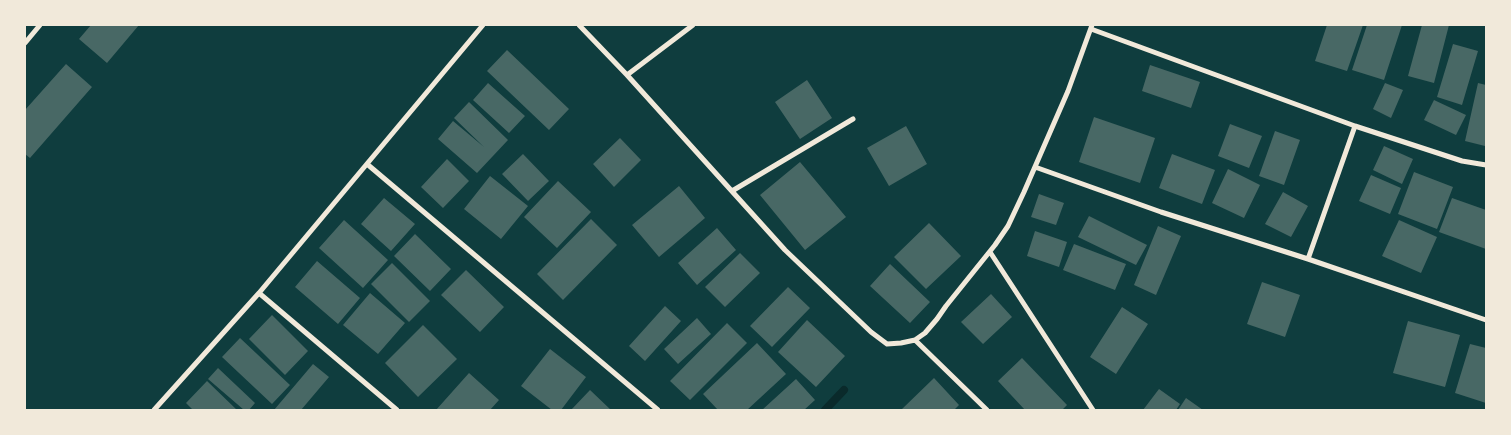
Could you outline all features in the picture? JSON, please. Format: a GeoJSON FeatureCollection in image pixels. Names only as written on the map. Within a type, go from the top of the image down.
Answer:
{"type":"FeatureCollection","features":[{"type":"Feature","properties":{"kind":"street"},"geometry":{"type":"LineString","coordinates":[[25,43],[40,25]]}},
{"type":"Feature","properties":{"kind":"street"},"geometry":{"type":"LineString","coordinates":[[154,410],[259,293],[483,25]]}},
{"type":"Feature","properties":{"kind":"street"},"geometry":{"type":"LineString","coordinates":[[579,25],[627,75],[784,250],[886,344],[915,340],[925,333],[990,252],[1008,226],[1068,91],[1092,27],[1355,126],[1462,161],[1486,165]]}},
{"type":"Feature","properties":{"kind":"street"},"geometry":{"type":"LineString","coordinates":[[627,75],[693,25]]}},
{"type":"Feature","properties":{"kind":"street"},"geometry":{"type":"LineString","coordinates":[[732,191],[853,119]]}},
{"type":"Feature","properties":{"kind":"street"},"geometry":{"type":"LineString","coordinates":[[1308,259],[1355,126]]}},
{"type":"Feature","properties":{"kind":"street"},"geometry":{"type":"LineString","coordinates":[[366,164],[658,410]]}},
{"type":"Feature","properties":{"kind":"street"},"geometry":{"type":"LineString","coordinates":[[1035,167],[1161,212],[1308,259],[1486,320]]}},
{"type":"Feature","properties":{"kind":"street"},"geometry":{"type":"LineString","coordinates":[[990,252],[1093,410]]}},
{"type":"Feature","properties":{"kind":"street"},"geometry":{"type":"LineString","coordinates":[[259,293],[397,410]]}},
{"type":"Feature","properties":{"kind":"street"},"geometry":{"type":"LineString","coordinates":[[915,340],[987,410]]}},
{"type":"Feature","properties":{"kind":"building"},"geometry":{"type":"Polygon","coordinates":[[[91,25],[139,25],[107,63],[79,39],[91,25]]]}},
{"type":"Feature","properties":{"kind":"building"},"geometry":{"type":"Polygon","coordinates":[[[1327,25],[1363,25],[1347,71],[1315,61],[1327,25]]]}},
{"type":"Feature","properties":{"kind":"building"},"geometry":{"type":"Polygon","coordinates":[[[1367,25],[1402,25],[1384,80],[1352,70],[1367,25]]]}},
{"type":"Feature","properties":{"kind":"building"},"geometry":{"type":"Polygon","coordinates":[[[1422,25],[1449,25],[1434,83],[1408,76],[1422,25]]]}},
{"type":"Feature","properties":{"kind":"building"},"geometry":{"type":"Polygon","coordinates":[[[1453,44],[1478,51],[1462,105],[1437,97],[1453,44]]]}},
{"type":"Feature","properties":{"kind":"building"},"geometry":{"type":"Polygon","coordinates":[[[507,50],[569,109],[549,130],[487,71],[507,50]]]}},
{"type":"Feature","properties":{"kind":"building"},"geometry":{"type":"Polygon","coordinates":[[[66,64],[92,87],[30,158],[25,154],[25,110],[66,64]]]}},
{"type":"Feature","properties":{"kind":"building"},"geometry":{"type":"Polygon","coordinates":[[[1150,65],[1200,82],[1191,108],[1142,91],[1150,65]]]}},
{"type":"Feature","properties":{"kind":"building"},"geometry":{"type":"Polygon","coordinates":[[[807,80],[832,118],[800,139],[775,102],[807,80]]]}},
{"type":"Feature","properties":{"kind":"building"},"geometry":{"type":"Polygon","coordinates":[[[488,83],[525,116],[509,133],[473,100],[488,83]]]}},
{"type":"Feature","properties":{"kind":"building"},"geometry":{"type":"Polygon","coordinates":[[[1385,83],[1403,90],[1391,118],[1373,109],[1385,83]]]}},
{"type":"Feature","properties":{"kind":"building"},"geometry":{"type":"Polygon","coordinates":[[[1478,83],[1486,85],[1485,146],[1465,141],[1478,83]]]}},
{"type":"Feature","properties":{"kind":"building"},"geometry":{"type":"Polygon","coordinates":[[[1434,100],[1466,115],[1456,135],[1424,120],[1434,100]]]}},
{"type":"Feature","properties":{"kind":"building"},"geometry":{"type":"Polygon","coordinates":[[[469,102],[508,140],[477,173],[438,139],[453,121],[484,147],[454,118],[469,102]]]}},
{"type":"Feature","properties":{"kind":"building"},"geometry":{"type":"Polygon","coordinates":[[[1094,117],[1155,138],[1140,183],[1079,162],[1094,117]]]}},
{"type":"Feature","properties":{"kind":"building"},"geometry":{"type":"Polygon","coordinates":[[[1230,124],[1262,136],[1249,168],[1218,156],[1230,124]]]}},
{"type":"Feature","properties":{"kind":"building"},"geometry":{"type":"Polygon","coordinates":[[[906,126],[927,164],[889,186],[867,148],[906,126]]]}},
{"type":"Feature","properties":{"kind":"building"},"geometry":{"type":"Polygon","coordinates":[[[1275,131],[1300,140],[1284,185],[1259,176],[1275,131]]]}},
{"type":"Feature","properties":{"kind":"building"},"geometry":{"type":"Polygon","coordinates":[[[620,138],[641,160],[614,187],[593,164],[620,138]]]}},
{"type":"Feature","properties":{"kind":"building"},"geometry":{"type":"Polygon","coordinates":[[[1384,146],[1413,159],[1402,184],[1373,170],[1384,146]]]}},
{"type":"Feature","properties":{"kind":"building"},"geometry":{"type":"Polygon","coordinates":[[[523,154],[549,181],[528,201],[502,174],[523,154]]]}},
{"type":"Feature","properties":{"kind":"building"},"geometry":{"type":"Polygon","coordinates":[[[1172,154],[1215,170],[1202,204],[1159,188],[1172,154]]]}},
{"type":"Feature","properties":{"kind":"building"},"geometry":{"type":"Polygon","coordinates":[[[447,159],[469,181],[443,208],[421,187],[447,159]]]}},
{"type":"Feature","properties":{"kind":"building"},"geometry":{"type":"Polygon","coordinates":[[[800,162],[846,217],[805,250],[760,195],[800,162]]]}},
{"type":"Feature","properties":{"kind":"building"},"geometry":{"type":"Polygon","coordinates":[[[1228,169],[1260,185],[1244,218],[1212,203],[1228,169]]]}},
{"type":"Feature","properties":{"kind":"building"},"geometry":{"type":"Polygon","coordinates":[[[1414,172],[1453,187],[1437,229],[1398,214],[1414,172]]]}},
{"type":"Feature","properties":{"kind":"building"},"geometry":{"type":"Polygon","coordinates":[[[1371,175],[1401,188],[1390,214],[1359,201],[1371,175]]]}},
{"type":"Feature","properties":{"kind":"building"},"geometry":{"type":"Polygon","coordinates":[[[490,176],[528,206],[501,239],[464,209],[490,176]]]}},
{"type":"Feature","properties":{"kind":"building"},"geometry":{"type":"Polygon","coordinates":[[[558,181],[591,212],[557,248],[524,217],[558,181]]]}},
{"type":"Feature","properties":{"kind":"building"},"geometry":{"type":"Polygon","coordinates":[[[679,186],[705,218],[659,257],[632,225],[679,186]]]}},
{"type":"Feature","properties":{"kind":"building"},"geometry":{"type":"Polygon","coordinates":[[[1283,192],[1308,206],[1291,237],[1265,224],[1283,192]]]}},
{"type":"Feature","properties":{"kind":"building"},"geometry":{"type":"Polygon","coordinates":[[[1039,194],[1064,203],[1056,225],[1031,217],[1039,194]]]}},
{"type":"Feature","properties":{"kind":"building"},"geometry":{"type":"Polygon","coordinates":[[[384,198],[415,224],[391,251],[361,224],[384,198]]]}},
{"type":"Feature","properties":{"kind":"building"},"geometry":{"type":"Polygon","coordinates":[[[1452,198],[1486,210],[1486,249],[1439,232],[1452,198]]]}},
{"type":"Feature","properties":{"kind":"building"},"geometry":{"type":"Polygon","coordinates":[[[1089,216],[1147,245],[1136,265],[1078,237],[1089,216]]]}},
{"type":"Feature","properties":{"kind":"building"},"geometry":{"type":"Polygon","coordinates":[[[591,219],[617,245],[563,300],[537,274],[591,219]]]}},
{"type":"Feature","properties":{"kind":"building"},"geometry":{"type":"Polygon","coordinates":[[[344,220],[388,260],[363,288],[319,248],[344,220]]]}},
{"type":"Feature","properties":{"kind":"building"},"geometry":{"type":"Polygon","coordinates":[[[1399,220],[1437,237],[1421,273],[1382,256],[1399,220]]]}},
{"type":"Feature","properties":{"kind":"building"},"geometry":{"type":"Polygon","coordinates":[[[929,223],[961,256],[926,289],[894,257],[929,223]]]}},
{"type":"Feature","properties":{"kind":"building"},"geometry":{"type":"Polygon","coordinates":[[[1158,226],[1181,236],[1156,295],[1134,285],[1158,226]]]}},
{"type":"Feature","properties":{"kind":"building"},"geometry":{"type":"Polygon","coordinates":[[[717,228],[736,250],[697,285],[678,263],[717,228]]]}},
{"type":"Feature","properties":{"kind":"building"},"geometry":{"type":"Polygon","coordinates":[[[1035,231],[1067,242],[1059,267],[1027,256],[1035,231]]]}},
{"type":"Feature","properties":{"kind":"building"},"geometry":{"type":"Polygon","coordinates":[[[415,234],[451,269],[430,291],[394,256],[415,234]]]}},
{"type":"Feature","properties":{"kind":"building"},"geometry":{"type":"Polygon","coordinates":[[[1074,244],[1126,264],[1115,290],[1063,270],[1074,244]]]}},
{"type":"Feature","properties":{"kind":"building"},"geometry":{"type":"Polygon","coordinates":[[[740,253],[760,273],[725,307],[705,287],[740,253]]]}},
{"type":"Feature","properties":{"kind":"building"},"geometry":{"type":"Polygon","coordinates":[[[317,261],[360,298],[338,324],[295,287],[317,261]]]}},
{"type":"Feature","properties":{"kind":"building"},"geometry":{"type":"Polygon","coordinates":[[[392,263],[430,301],[409,322],[371,284],[392,263]]]}},
{"type":"Feature","properties":{"kind":"building"},"geometry":{"type":"Polygon","coordinates":[[[890,264],[930,302],[910,323],[870,286],[890,264]]]}},
{"type":"Feature","properties":{"kind":"building"},"geometry":{"type":"Polygon","coordinates":[[[466,270],[504,307],[480,332],[441,295],[466,270]]]}},
{"type":"Feature","properties":{"kind":"building"},"geometry":{"type":"Polygon","coordinates":[[[1262,282],[1300,295],[1285,337],[1247,324],[1262,282]]]}},
{"type":"Feature","properties":{"kind":"building"},"geometry":{"type":"Polygon","coordinates":[[[788,287],[810,308],[772,347],[750,326],[788,287]]]}},
{"type":"Feature","properties":{"kind":"building"},"geometry":{"type":"Polygon","coordinates":[[[370,293],[405,323],[378,354],[343,325],[370,293]]]}},
{"type":"Feature","properties":{"kind":"building"},"geometry":{"type":"Polygon","coordinates":[[[991,294],[1012,317],[983,344],[961,322],[991,294]]]}},
{"type":"Feature","properties":{"kind":"building"},"geometry":{"type":"Polygon","coordinates":[[[665,306],[681,321],[645,361],[629,346],[665,306]]]}},
{"type":"Feature","properties":{"kind":"building"},"geometry":{"type":"Polygon","coordinates":[[[1122,307],[1148,324],[1116,374],[1090,357],[1122,307]]]}},
{"type":"Feature","properties":{"kind":"building"},"geometry":{"type":"Polygon","coordinates":[[[272,315],[308,351],[285,375],[249,339],[272,315]]]}},
{"type":"Feature","properties":{"kind":"building"},"geometry":{"type":"Polygon","coordinates":[[[697,318],[711,334],[678,364],[664,349],[697,318]]]}},
{"type":"Feature","properties":{"kind":"building"},"geometry":{"type":"Polygon","coordinates":[[[807,320],[845,356],[816,387],[778,352],[807,320]]]}},
{"type":"Feature","properties":{"kind":"building"},"geometry":{"type":"Polygon","coordinates":[[[1408,321],[1460,335],[1445,387],[1393,373],[1408,321]]]}},
{"type":"Feature","properties":{"kind":"building"},"geometry":{"type":"Polygon","coordinates":[[[727,323],[747,343],[690,400],[670,381],[727,323]]]}},
{"type":"Feature","properties":{"kind":"building"},"geometry":{"type":"Polygon","coordinates":[[[423,325],[457,359],[418,397],[385,363],[423,325]]]}},
{"type":"Feature","properties":{"kind":"building"},"geometry":{"type":"Polygon","coordinates":[[[240,338],[290,385],[272,404],[222,357],[240,338]]]}},
{"type":"Feature","properties":{"kind":"building"},"geometry":{"type":"Polygon","coordinates":[[[757,343],[786,374],[747,410],[718,410],[703,394],[757,343]]]}},
{"type":"Feature","properties":{"kind":"building"},"geometry":{"type":"Polygon","coordinates":[[[1470,344],[1486,348],[1486,403],[1455,393],[1470,344]]]}},
{"type":"Feature","properties":{"kind":"building"},"geometry":{"type":"Polygon","coordinates":[[[550,349],[586,377],[561,410],[552,410],[521,386],[550,349]]]}},
{"type":"Feature","properties":{"kind":"building"},"geometry":{"type":"Polygon","coordinates":[[[1022,358],[1067,405],[1062,410],[1025,410],[998,381],[1022,358]]]}},
{"type":"Feature","properties":{"kind":"building"},"geometry":{"type":"Polygon","coordinates":[[[313,364],[329,377],[301,410],[274,410],[313,364]]]}},
{"type":"Feature","properties":{"kind":"building"},"geometry":{"type":"Polygon","coordinates":[[[218,368],[255,403],[249,410],[244,410],[208,379],[218,368]]]}},
{"type":"Feature","properties":{"kind":"building"},"geometry":{"type":"Polygon","coordinates":[[[469,373],[499,400],[490,410],[436,410],[469,373]]]}},
{"type":"Feature","properties":{"kind":"building"},"geometry":{"type":"Polygon","coordinates":[[[934,378],[959,405],[954,410],[901,410],[934,378]]]}},
{"type":"Feature","properties":{"kind":"building"},"geometry":{"type":"Polygon","coordinates":[[[796,379],[815,400],[804,410],[762,410],[796,379]]]}},
{"type":"Feature","properties":{"kind":"building"},"geometry":{"type":"Polygon","coordinates":[[[207,381],[237,410],[193,410],[186,403],[207,381]]]}},
{"type":"Feature","properties":{"kind":"building"},"geometry":{"type":"Polygon","coordinates":[[[1159,389],[1180,404],[1176,410],[1143,410],[1159,389]]]}},
{"type":"Feature","properties":{"kind":"building"},"geometry":{"type":"Polygon","coordinates":[[[590,390],[611,410],[571,410],[590,390]]]}},
{"type":"Feature","properties":{"kind":"building"},"geometry":{"type":"Polygon","coordinates":[[[1186,398],[1203,410],[1178,410],[1186,398]]]}},
{"type":"Feature","properties":{"kind":"waterway"},"geometry":{"type":"LineString","coordinates":[[825,410],[844,390]]}}]}
